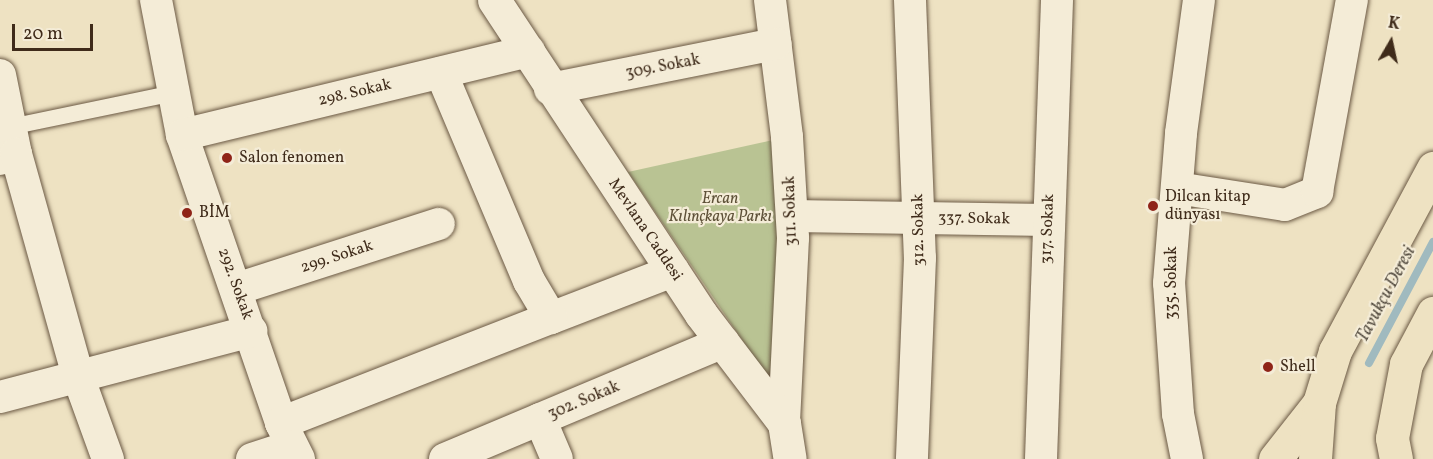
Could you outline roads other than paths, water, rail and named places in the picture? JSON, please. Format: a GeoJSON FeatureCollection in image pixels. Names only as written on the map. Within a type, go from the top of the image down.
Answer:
{"type":"FeatureCollection","features":[{"type":"Feature","properties":{"kind":"main road"},"geometry":{"type":"LineString","coordinates":[[1315,459],[1319,403],[1335,351],[1433,168]]}},
{"type":"Feature","properties":{"kind":"main road"},"geometry":{"type":"LineString","coordinates":[[1396,459],[1392,438],[1406,364],[1433,313]]}},
{"type":"Feature","properties":{"kind":"main road"},"geometry":{"type":"LineString","coordinates":[[1275,459],[1319,403]]}},
{"type":"Feature","properties":{"kind":"street","name":"292. Sokak"},"geometry":{"type":"LineString","coordinates":[[156,0],[182,135],[291,443]]}},
{"type":"Feature","properties":{"kind":"street","name":"Mevlana Caddesi"},"geometry":{"type":"LineString","coordinates":[[494,0],[529,51],[550,89],[673,271],[784,423],[790,459]]}},
{"type":"Feature","properties":{"kind":"street","name":"311. Sokak"},"geometry":{"type":"LineString","coordinates":[[770,0],[792,216],[784,423]]}},
{"type":"Feature","properties":{"kind":"street","name":"312. Sokak"},"geometry":{"type":"LineString","coordinates":[[910,0],[919,218],[912,459]]}},
{"type":"Feature","properties":{"kind":"street","name":"317. Sokak"},"geometry":{"type":"LineString","coordinates":[[1041,459],[1057,0]]}},
{"type":"Feature","properties":{"kind":"street","name":"335. Sokak"},"geometry":{"type":"LineString","coordinates":[[1187,459],[1178,414],[1169,283],[1177,188],[1199,0]]}},
{"type":"Feature","properties":{"kind":"street"},"geometry":{"type":"LineString","coordinates":[[1177,188],[1285,205],[1317,192],[1352,0]]}},
{"type":"Feature","properties":{"kind":"street","name":"309. Sokak"},"geometry":{"type":"LineString","coordinates":[[550,89],[776,44]]}},
{"type":"Feature","properties":{"kind":"street","name":"298. Sokak"},"geometry":{"type":"LineString","coordinates":[[182,135],[529,51]]}},
{"type":"Feature","properties":{"kind":"street"},"geometry":{"type":"LineString","coordinates":[[441,73],[529,281],[551,318]]}},
{"type":"Feature","properties":{"kind":"street"},"geometry":{"type":"LineString","coordinates":[[0,75],[9,147],[79,379],[108,459]]}},
{"type":"Feature","properties":{"kind":"street","name":"337. Sokak"},"geometry":{"type":"LineString","coordinates":[[792,216],[1048,220]]}},
{"type":"Feature","properties":{"kind":"street","name":"299. Sokak"},"geometry":{"type":"LineString","coordinates":[[236,289],[439,224]]}},
{"type":"Feature","properties":{"kind":"street"},"geometry":{"type":"LineString","coordinates":[[252,459],[291,443],[551,318],[673,271]]}},
{"type":"Feature","properties":{"kind":"street"},"geometry":{"type":"LineString","coordinates":[[0,398],[79,379],[252,331]]}},
{"type":"Feature","properties":{"kind":"street","name":"302. Sokak"},"geometry":{"type":"LineString","coordinates":[[445,459],[723,342]]}},
{"type":"Feature","properties":{"kind":"street"},"geometry":{"type":"LineString","coordinates":[[540,419],[557,459]]}},
{"type":"Feature","properties":{"kind":"lane"},"geometry":{"type":"LineString","coordinates":[[9,147],[174,93]]}},
{"type":"Feature","properties":{"kind":"waterway","name":"Tavukçu Deresi"},"geometry":{"type":"LineString","coordinates":[[1369,363],[1433,242]]}},
{"type":"Feature","properties":{"kind":"place","name":"Salon fenomen"},"geometry":{"type":"Point","coordinates":[227,158]}},
{"type":"Feature","properties":{"kind":"place","name":"Dilcan kitap dünyası"},"geometry":{"type":"Point","coordinates":[1153,206]}},
{"type":"Feature","properties":{"kind":"place","name":"BİM"},"geometry":{"type":"Point","coordinates":[187,213]}},
{"type":"Feature","properties":{"kind":"place","name":"Shell"},"geometry":{"type":"Point","coordinates":[1268,367]}},
{"type":"Feature","properties":{"kind":"park label","name":"Ercan Kılınçkaya Parkı"},"geometry":{"type":"Point","coordinates":[720,208]}}]}
